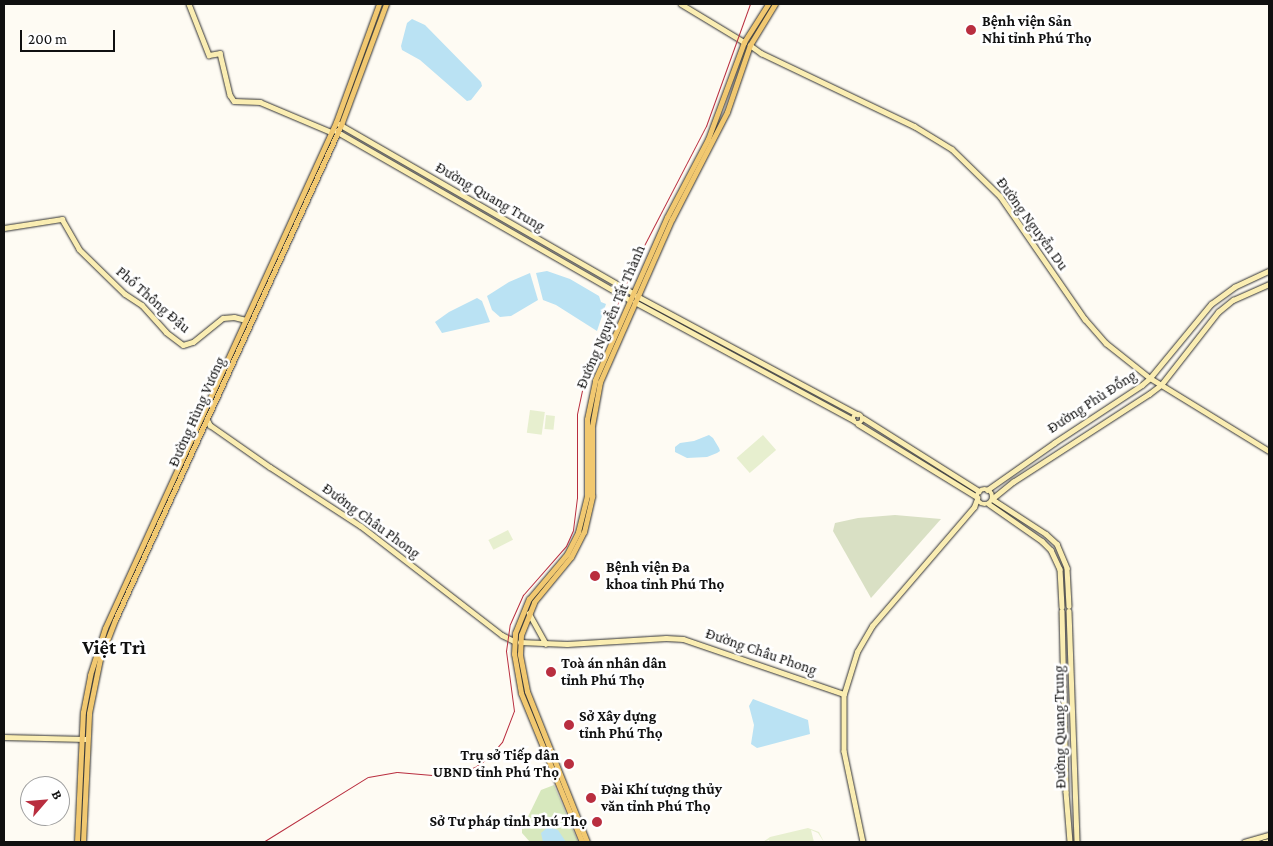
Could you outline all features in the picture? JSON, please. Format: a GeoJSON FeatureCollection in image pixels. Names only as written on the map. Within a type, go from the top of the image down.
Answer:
{"type":"FeatureCollection","features":[{"type":"Feature","properties":{"kind":"main road","name":"Đường Quang Trung"},"geometry":{"type":"LineString","coordinates":[[189,4],[209,55],[220,53],[230,95],[234,101],[260,102],[334,131],[632,301],[858,424]]}},
{"type":"Feature","properties":{"kind":"main road","name":"Đường Hùng Vương"},"geometry":{"type":"LineString","coordinates":[[77,842],[90,675],[105,628],[272,262],[338,124],[379,4]]}},
{"type":"Feature","properties":{"kind":"main road","name":"Đường Hùng Vương"},"geometry":{"type":"LineString","coordinates":[[338,124],[344,118],[386,4]]}},
{"type":"Feature","properties":{"kind":"main road","name":"Đường Nguyễn Du"},"geometry":{"type":"LineString","coordinates":[[681,4],[761,53],[914,126],[952,149],[1000,196],[1095,332],[1122,358],[1161,385],[1269,451]]}},
{"type":"Feature","properties":{"kind":"main road","name":"Đường Nguyễn Tất Thành"},"geometry":{"type":"LineString","coordinates":[[582,842],[517,673],[514,641],[524,609],[566,554],[578,532],[587,495],[586,426],[589,402],[595,380],[708,139],[747,44],[768,4]]}},
{"type":"Feature","properties":{"kind":"main road","name":"Đường Nguyễn Tất Thành"},"geometry":{"type":"LineString","coordinates":[[660,239],[713,142],[735,92],[747,44],[775,4]]}},
{"type":"Feature","properties":{"kind":"main road"},"geometry":{"type":"LineString","coordinates":[[728,89],[735,92]]}},
{"type":"Feature","properties":{"kind":"main road"},"geometry":{"type":"LineString","coordinates":[[344,118],[349,130]]}},
{"type":"Feature","properties":{"kind":"main road","name":"Đường Quang Trung"},"geometry":{"type":"LineString","coordinates":[[338,124],[635,295],[863,418]]}},
{"type":"Feature","properties":{"kind":"main road","name":"Đường Hùng Vương"},"geometry":{"type":"LineString","coordinates":[[83,842],[84,739],[95,676],[110,631],[278,265],[334,131]]}},
{"type":"Feature","properties":{"kind":"main road","name":"Phố Thông Đậu"},"geometry":{"type":"LineString","coordinates":[[4,228],[62,219],[79,249],[125,294],[142,304],[166,332],[183,345],[193,342],[223,318],[234,317],[246,320]]}},
{"type":"Feature","properties":{"kind":"main road"},"geometry":{"type":"LineString","coordinates":[[272,262],[278,265]]}},
{"type":"Feature","properties":{"kind":"main road","name":"Đường Phù Đổng"},"geometry":{"type":"LineString","coordinates":[[987,490],[1150,378],[1211,304],[1234,287],[1269,271]]}},
{"type":"Feature","properties":{"kind":"main road","name":"Đường Phù Đổng"},"geometry":{"type":"LineString","coordinates":[[993,498],[1013,482],[1161,385],[1214,316],[1233,300],[1269,284]]}},
{"type":"Feature","properties":{"kind":"main road"},"geometry":{"type":"LineString","coordinates":[[661,317],[664,311]]}},
{"type":"Feature","properties":{"kind":"main road"},"geometry":{"type":"LineString","coordinates":[[853,420],[854,416],[858,414]]}},
{"type":"Feature","properties":{"kind":"main road"},"geometry":{"type":"LineString","coordinates":[[974,507],[988,504],[993,498],[987,490],[979,491],[863,418],[858,424],[977,498],[981,504]]}},
{"type":"Feature","properties":{"kind":"main road","name":"Đường Châu Phong"},"geometry":{"type":"LineString","coordinates":[[207,423],[361,526],[486,623],[506,638],[514,641]]}},
{"type":"Feature","properties":{"kind":"main road"},"geometry":{"type":"LineString","coordinates":[[863,842],[844,751],[844,694],[857,652],[872,626],[974,507],[979,491]]}},
{"type":"Feature","properties":{"kind":"main road","name":"Đường Quang Trung"},"geometry":{"type":"LineString","coordinates":[[993,498],[1046,534],[1056,544],[1067,568],[1077,842]]}},
{"type":"Feature","properties":{"kind":"main road","name":"Đường Quang Trung"},"geometry":{"type":"LineString","coordinates":[[988,504],[1042,540],[1051,550],[1060,570],[1066,792],[1070,842]]}},
{"type":"Feature","properties":{"kind":"main road","name":"Đường Nguyễn Tất Thành"},"geometry":{"type":"LineString","coordinates":[[545,583],[529,612],[520,642],[522,672],[529,707],[587,842]]}},
{"type":"Feature","properties":{"kind":"main road"},"geometry":{"type":"LineString","coordinates":[[1062,609],[1066,613],[1069,609]]}},
{"type":"Feature","properties":{"kind":"main road"},"geometry":{"type":"LineString","coordinates":[[529,612],[546,644]]}},
{"type":"Feature","properties":{"kind":"main road","name":"Đường Châu Phong"},"geometry":{"type":"LineString","coordinates":[[520,642],[546,644],[666,638],[683,639],[844,694]]}},
{"type":"Feature","properties":{"kind":"main road"},"geometry":{"type":"LineString","coordinates":[[4,737],[84,739]]}},
{"type":"Feature","properties":{"kind":"main road"},"geometry":{"type":"LineString","coordinates":[[1244,842],[1269,836]]}},
{"type":"Feature","properties":{"kind":"main road"},"geometry":{"type":"LineString","coordinates":[[1264,842],[1269,841]]}},
{"type":"Feature","properties":{"kind":"green space"},"geometry":{"type":"Polygon","coordinates":[[[530,410],[545,412],[542,435],[527,433],[530,410]]]}},
{"type":"Feature","properties":{"kind":"green space"},"geometry":{"type":"Polygon","coordinates":[[[546,415],[555,416],[553,430],[545,429],[546,415]]]}},
{"type":"Feature","properties":{"kind":"green space"},"geometry":{"type":"Polygon","coordinates":[[[763,435],[776,450],[750,473],[737,458],[763,435]]]}},
{"type":"Feature","properties":{"kind":"green space"},"geometry":{"type":"Polygon","coordinates":[[[895,515],[941,519],[871,598],[833,531],[835,523],[858,518],[895,515]]]}},
{"type":"Feature","properties":{"kind":"green space"},"geometry":{"type":"Polygon","coordinates":[[[508,530],[513,540],[493,550],[488,540],[508,530]]]}},
{"type":"Feature","properties":{"kind":"green space"},"geometry":{"type":"Polygon","coordinates":[[[554,785],[578,842],[530,842],[522,833],[522,829],[541,790],[554,785]]]}},
{"type":"Feature","properties":{"kind":"green space"},"geometry":{"type":"Polygon","coordinates":[[[808,828],[819,832],[824,842],[818,833],[811,830],[814,842],[770,842],[769,840],[763,842],[770,837],[808,828]]]}},
{"type":"Feature","properties":{"kind":"water"},"geometry":{"type":"Polygon","coordinates":[[[412,19],[425,25],[481,82],[482,86],[471,100],[467,101],[420,60],[402,50],[401,46],[407,23],[412,19]]]}},
{"type":"Feature","properties":{"kind":"water"},"geometry":{"type":"Polygon","coordinates":[[[547,271],[570,279],[599,296],[601,302],[606,304],[597,331],[556,305],[543,300],[536,273],[547,271]]]}},
{"type":"Feature","properties":{"kind":"water"},"geometry":{"type":"Polygon","coordinates":[[[530,273],[538,300],[511,316],[500,317],[492,310],[487,296],[509,282],[530,273]]]}},
{"type":"Feature","properties":{"kind":"water"},"geometry":{"type":"Polygon","coordinates":[[[477,298],[482,301],[490,322],[442,333],[435,322],[449,312],[477,298]]]}},
{"type":"Feature","properties":{"kind":"water"},"geometry":{"type":"Polygon","coordinates":[[[709,435],[719,448],[720,451],[717,453],[707,457],[687,458],[675,452],[675,447],[680,443],[694,441],[709,435]]]}},
{"type":"Feature","properties":{"kind":"water"},"geometry":{"type":"Polygon","coordinates":[[[753,699],[808,720],[810,734],[757,748],[751,744],[754,725],[749,706],[753,699]]]}},
{"type":"Feature","properties":{"kind":"water"},"geometry":{"type":"Polygon","coordinates":[[[548,827],[558,830],[566,842],[543,842],[541,833],[548,827]]]}},
{"type":"Feature","properties":{"kind":"railway"},"geometry":{"type":"LineString","coordinates":[[263,842],[368,777],[397,772],[444,776],[459,773],[475,767],[488,758],[502,742],[514,711],[506,651],[510,624],[523,595],[566,546],[573,530],[577,498],[577,414],[583,385],[637,259],[706,126],[750,4]]}},
{"type":"Feature","properties":{"kind":"place","name":"Bệnh viện Sản Nhi tỉnh Phú Thọ"},"geometry":{"type":"Point","coordinates":[971,30]}},
{"type":"Feature","properties":{"kind":"place","name":"Bệnh viện Đa khoa tỉnh Phú Thọ"},"geometry":{"type":"Point","coordinates":[595,576]}},
{"type":"Feature","properties":{"kind":"place","name":"Toà án nhân dân tỉnh Phú Thọ"},"geometry":{"type":"Point","coordinates":[551,672]}},
{"type":"Feature","properties":{"kind":"place","name":"Sở Xây dựng tỉnh Phú Thọ"},"geometry":{"type":"Point","coordinates":[569,725]}},
{"type":"Feature","properties":{"kind":"place","name":"Trụ sở Tiếp dân UBND tỉnh Phú Thọ"},"geometry":{"type":"Point","coordinates":[569,764]}},
{"type":"Feature","properties":{"kind":"place","name":"Đài Khí tượng thủy văn tỉnh Phú Thọ"},"geometry":{"type":"Point","coordinates":[591,798]}},
{"type":"Feature","properties":{"kind":"place","name":"Sở Tư pháp tỉnh Phú Thọ"},"geometry":{"type":"Point","coordinates":[597,822]}},
{"type":"Feature","properties":{"kind":"district","name":"Việt Trì"},"geometry":{"type":"Point","coordinates":[114,647]}}]}
